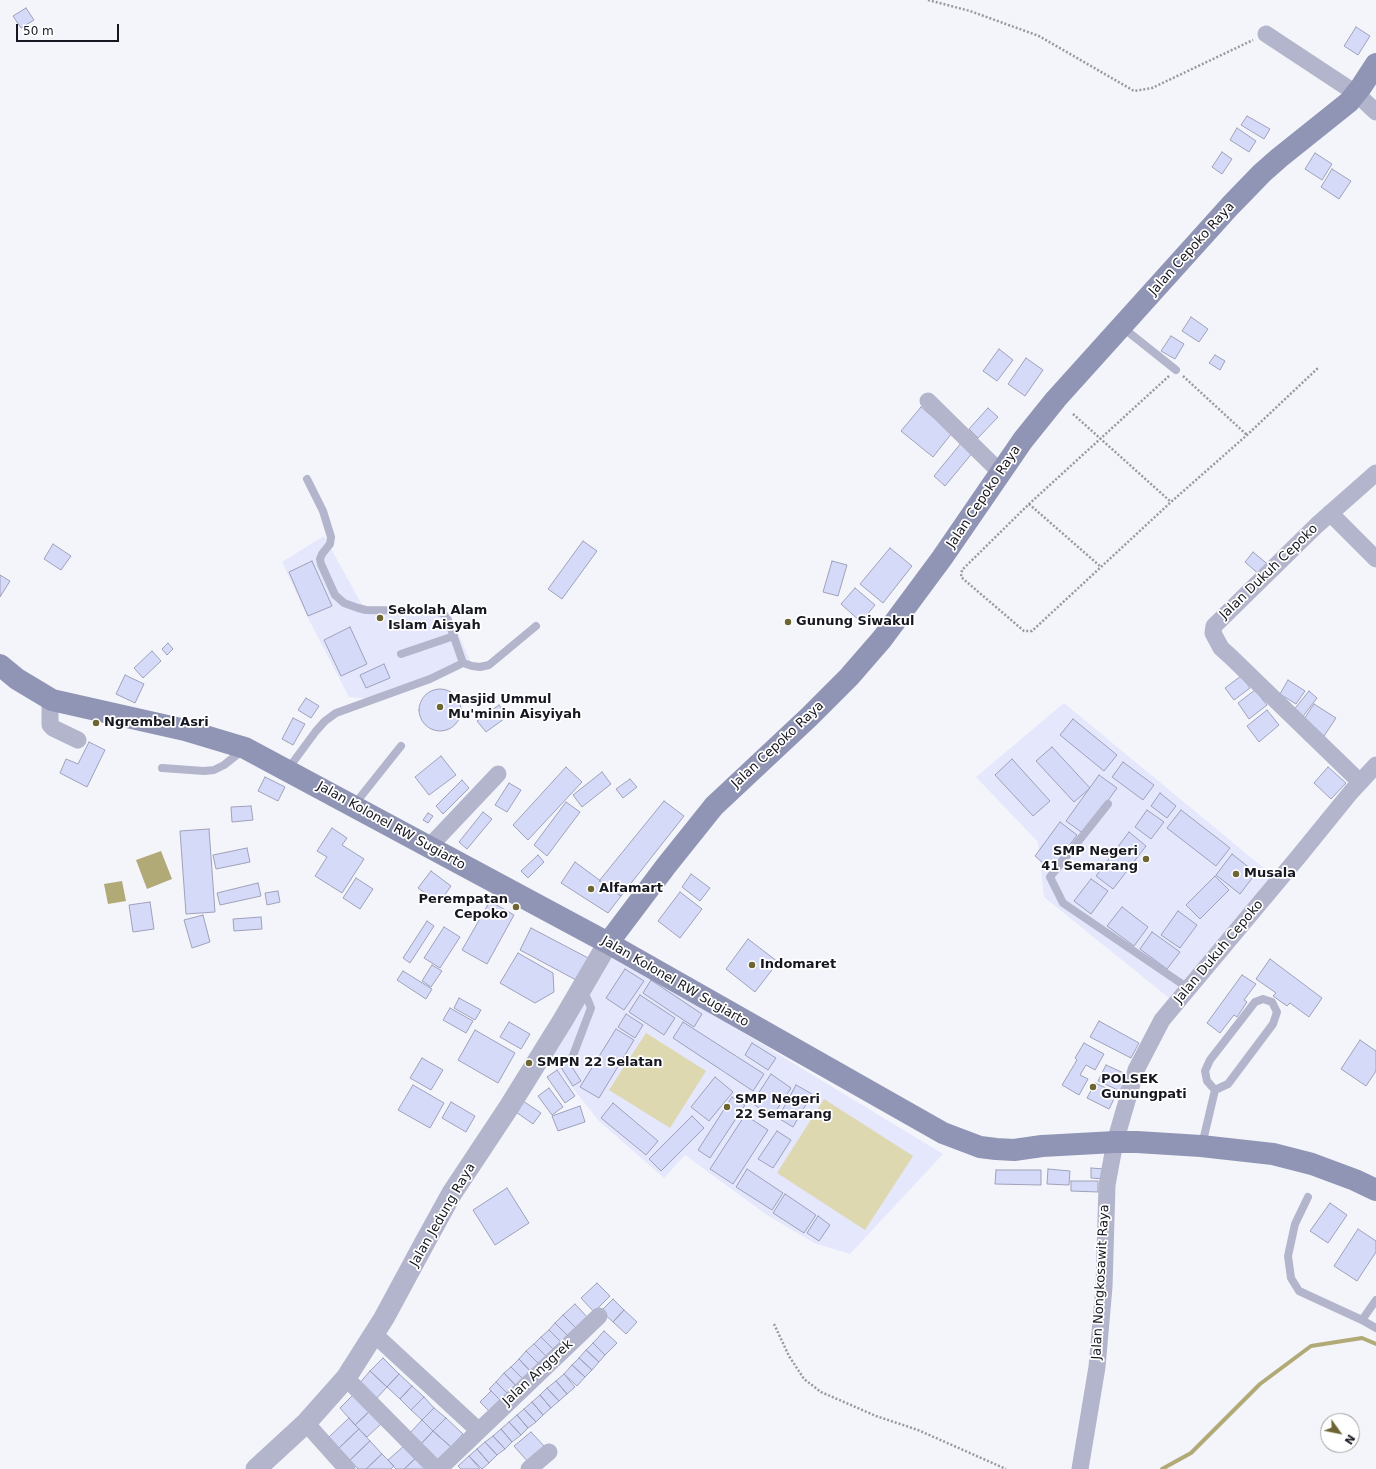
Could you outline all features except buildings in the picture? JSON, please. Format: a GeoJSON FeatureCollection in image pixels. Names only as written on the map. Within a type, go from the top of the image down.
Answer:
{"type":"FeatureCollection","features":[{"type":"Feature","properties":{"kind":"main road","name":"Jalan Cepoko Raya"},"geometry":{"type":"LineString","coordinates":[[608,943],[661,872],[714,806],[809,718],[849,677],[882,639],[942,558],[1000,472],[1040,418],[1230,206],[1262,173],[1348,102],[1356,94],[1376,64]]}},
{"type":"Feature","properties":{"kind":"main road","name":"Jalan Kolonel RW Sugiarto"},"geometry":{"type":"LineString","coordinates":[[0,665],[17,679],[52,700],[185,730],[245,748],[354,806],[428,848],[608,943],[943,1133],[980,1147],[996,1150],[1014,1150],[1042,1146],[1114,1142],[1201,1146],[1273,1154],[1312,1164],[1355,1180],[1376,1190]]}},
{"type":"Feature","properties":{"kind":"street"},"geometry":{"type":"LineString","coordinates":[[1266,34],[1356,94],[1376,112]]}},
{"type":"Feature","properties":{"kind":"street"},"geometry":{"type":"LineString","coordinates":[[928,401],[1000,472]]}},
{"type":"Feature","properties":{"kind":"street","name":"Jalan Dukuh Cepoko"},"geometry":{"type":"LineString","coordinates":[[1360,782],[1221,648],[1213,633],[1214,626],[1330,513],[1376,473]]}},
{"type":"Feature","properties":{"kind":"street"},"geometry":{"type":"LineString","coordinates":[[1330,513],[1376,559]]}},
{"type":"Feature","properties":{"kind":"street"},"geometry":{"type":"LineString","coordinates":[[52,700],[50,706],[50,725],[58,731],[78,740]]}},
{"type":"Feature","properties":{"kind":"street","name":"Jalan Dukuh Cepoko"},"geometry":{"type":"LineString","coordinates":[[1114,1142],[1136,1070],[1162,1020],[1360,782],[1376,765]]}},
{"type":"Feature","properties":{"kind":"street"},"geometry":{"type":"LineString","coordinates":[[428,848],[498,774]]}},
{"type":"Feature","properties":{"kind":"street","name":"Jalan Jedung Raya"},"geometry":{"type":"LineString","coordinates":[[256,1469],[306,1423],[346,1378],[374,1334],[452,1193],[509,1107],[563,1020],[608,943]]}},
{"type":"Feature","properties":{"kind":"street","name":"Jalan Nongkosawit Raya"},"geometry":{"type":"LineString","coordinates":[[1080,1469],[1096,1367],[1104,1287],[1107,1185],[1114,1142]]}},
{"type":"Feature","properties":{"kind":"street","name":"Jalan Anggrek"},"geometry":{"type":"LineString","coordinates":[[437,1469],[598,1316]]}},
{"type":"Feature","properties":{"kind":"street"},"geometry":{"type":"LineString","coordinates":[[374,1334],[478,1430]]}},
{"type":"Feature","properties":{"kind":"street"},"geometry":{"type":"LineString","coordinates":[[346,1378],[437,1469]]}},
{"type":"Feature","properties":{"kind":"street"},"geometry":{"type":"LineString","coordinates":[[306,1423],[347,1469]]}},
{"type":"Feature","properties":{"kind":"street"},"geometry":{"type":"LineString","coordinates":[[528,1469],[549,1452]]}},
{"type":"Feature","properties":{"kind":"lane"},"geometry":{"type":"LineString","coordinates":[[1121,327],[1176,370]]}},
{"type":"Feature","properties":{"kind":"lane"},"geometry":{"type":"LineString","coordinates":[[307,479],[323,511],[331,537],[330,544],[320,559],[335,595],[344,603],[366,610],[439,611],[446,616],[463,663]]}},
{"type":"Feature","properties":{"kind":"lane"},"geometry":{"type":"LineString","coordinates":[[287,770],[316,730],[336,713],[430,679],[463,663],[480,668],[489,665],[536,626]]}},
{"type":"Feature","properties":{"kind":"lane"},"geometry":{"type":"LineString","coordinates":[[401,654],[454,636]]}},
{"type":"Feature","properties":{"kind":"lane"},"geometry":{"type":"LineString","coordinates":[[354,806],[401,746]]}},
{"type":"Feature","properties":{"kind":"lane"},"geometry":{"type":"LineString","coordinates":[[162,768],[204,771],[214,770],[224,765],[245,748]]}},
{"type":"Feature","properties":{"kind":"lane"},"geometry":{"type":"LineString","coordinates":[[1108,804],[1050,877],[1063,903],[1188,988]]}},
{"type":"Feature","properties":{"kind":"lane"},"geometry":{"type":"LineString","coordinates":[[572,1058],[591,1008],[587,998],[580,991]]}},
{"type":"Feature","properties":{"kind":"lane"},"geometry":{"type":"LineString","coordinates":[[1263,999],[1272,1002],[1277,1012],[1273,1024],[1228,1084],[1215,1090],[1207,1081],[1205,1071],[1210,1060],[1255,1002],[1263,999]]}},
{"type":"Feature","properties":{"kind":"lane"},"geometry":{"type":"LineString","coordinates":[[1201,1146],[1215,1090]]}},
{"type":"Feature","properties":{"kind":"lane"},"geometry":{"type":"LineString","coordinates":[[1308,1197],[1295,1224],[1288,1256],[1290,1278],[1299,1291],[1376,1328]]}},
{"type":"Feature","properties":{"kind":"lane"},"geometry":{"type":"LineString","coordinates":[[1362,1320],[1376,1300]]}},
{"type":"Feature","properties":{"kind":"path"},"geometry":{"type":"LineString","coordinates":[[928,0],[970,10],[1039,36],[1134,91],[1152,88],[1266,34]]}},
{"type":"Feature","properties":{"kind":"path"},"geometry":{"type":"LineString","coordinates":[[1247,435],[1176,370],[1029,504],[962,570],[961,576],[1024,631],[1032,631],[1171,502],[1247,435],[1318,368]]}},
{"type":"Feature","properties":{"kind":"path"},"geometry":{"type":"LineString","coordinates":[[1073,414],[1171,502]]}},
{"type":"Feature","properties":{"kind":"path"},"geometry":{"type":"LineString","coordinates":[[1029,504],[1101,567]]}},
{"type":"Feature","properties":{"kind":"path"},"geometry":{"type":"LineString","coordinates":[[774,1324],[789,1356],[800,1373],[821,1392],[876,1416],[918,1430],[1006,1469]]}},
{"type":"Feature","properties":{"kind":"shaded area","name":"Sekolah Alam Islam Aisyah"},"geometry":{"type":"Polygon","coordinates":[[[324,536],[366,612],[450,614],[471,663],[370,699],[349,697],[310,622],[282,562],[324,536]]]}},
{"type":"Feature","properties":{"kind":"shaded area","name":"SMP Negeri 41 Semarang"},"geometry":{"type":"Polygon","coordinates":[[[1064,703],[1272,875],[1169,998],[1044,897],[1038,842],[976,777],[1064,703]]]}},
{"type":"Feature","properties":{"kind":"shaded area"},"geometry":{"type":"Polygon","coordinates":[[[161,851],[172,879],[147,889],[136,860],[161,851]]]}},
{"type":"Feature","properties":{"kind":"shaded area"},"geometry":{"type":"Polygon","coordinates":[[[122,881],[126,901],[108,904],[104,884],[122,881]]]}},
{"type":"Feature","properties":{"kind":"shaded area","name":"SMP Negeri 22 Semarang"},"geometry":{"type":"Polygon","coordinates":[[[613,954],[943,1154],[850,1254],[814,1243],[767,1215],[685,1155],[664,1178],[599,1121],[550,1060],[613,954]]]}},
{"type":"Feature","properties":{"kind":"shaded area"},"geometry":{"type":"Polygon","coordinates":[[[646,1033],[706,1071],[670,1128],[609,1090],[646,1033]]]}},
{"type":"Feature","properties":{"kind":"shaded area"},"geometry":{"type":"Polygon","coordinates":[[[824,1099],[913,1156],[865,1230],[777,1173],[824,1099]]]}},
{"type":"Feature","properties":{"kind":"waterway"},"geometry":{"type":"LineString","coordinates":[[1162,1469],[1191,1453],[1260,1384],[1311,1346],[1362,1338],[1376,1344]]}},
{"type":"Feature","properties":{"kind":"place","name":"Sekolah Alam Islam Aisyah"},"geometry":{"type":"Point","coordinates":[380,618]}},
{"type":"Feature","properties":{"kind":"place","name":"Gunung Siwakul"},"geometry":{"type":"Point","coordinates":[788,622]}},
{"type":"Feature","properties":{"kind":"place","name":"Masjid Ummul Mu'minin Aisyiyah"},"geometry":{"type":"Point","coordinates":[440,707]}},
{"type":"Feature","properties":{"kind":"place","name":"Ngrembel Asri"},"geometry":{"type":"Point","coordinates":[96,723]}},
{"type":"Feature","properties":{"kind":"place","name":"SMP Negeri 41 Semarang"},"geometry":{"type":"Point","coordinates":[1146,859]}},
{"type":"Feature","properties":{"kind":"place","name":"Musala"},"geometry":{"type":"Point","coordinates":[1236,874]}},
{"type":"Feature","properties":{"kind":"place","name":"Alfamart"},"geometry":{"type":"Point","coordinates":[591,889]}},
{"type":"Feature","properties":{"kind":"place","name":"Perempatan Cepoko"},"geometry":{"type":"Point","coordinates":[516,907]}},
{"type":"Feature","properties":{"kind":"place","name":"Indomaret"},"geometry":{"type":"Point","coordinates":[752,965]}},
{"type":"Feature","properties":{"kind":"place","name":"SMPN 22 Selatan"},"geometry":{"type":"Point","coordinates":[529,1063]}},
{"type":"Feature","properties":{"kind":"place","name":"POLSEK Gunungpati"},"geometry":{"type":"Point","coordinates":[1093,1087]}},
{"type":"Feature","properties":{"kind":"place","name":"SMP Negeri 22 Semarang"},"geometry":{"type":"Point","coordinates":[727,1107]}}]}
